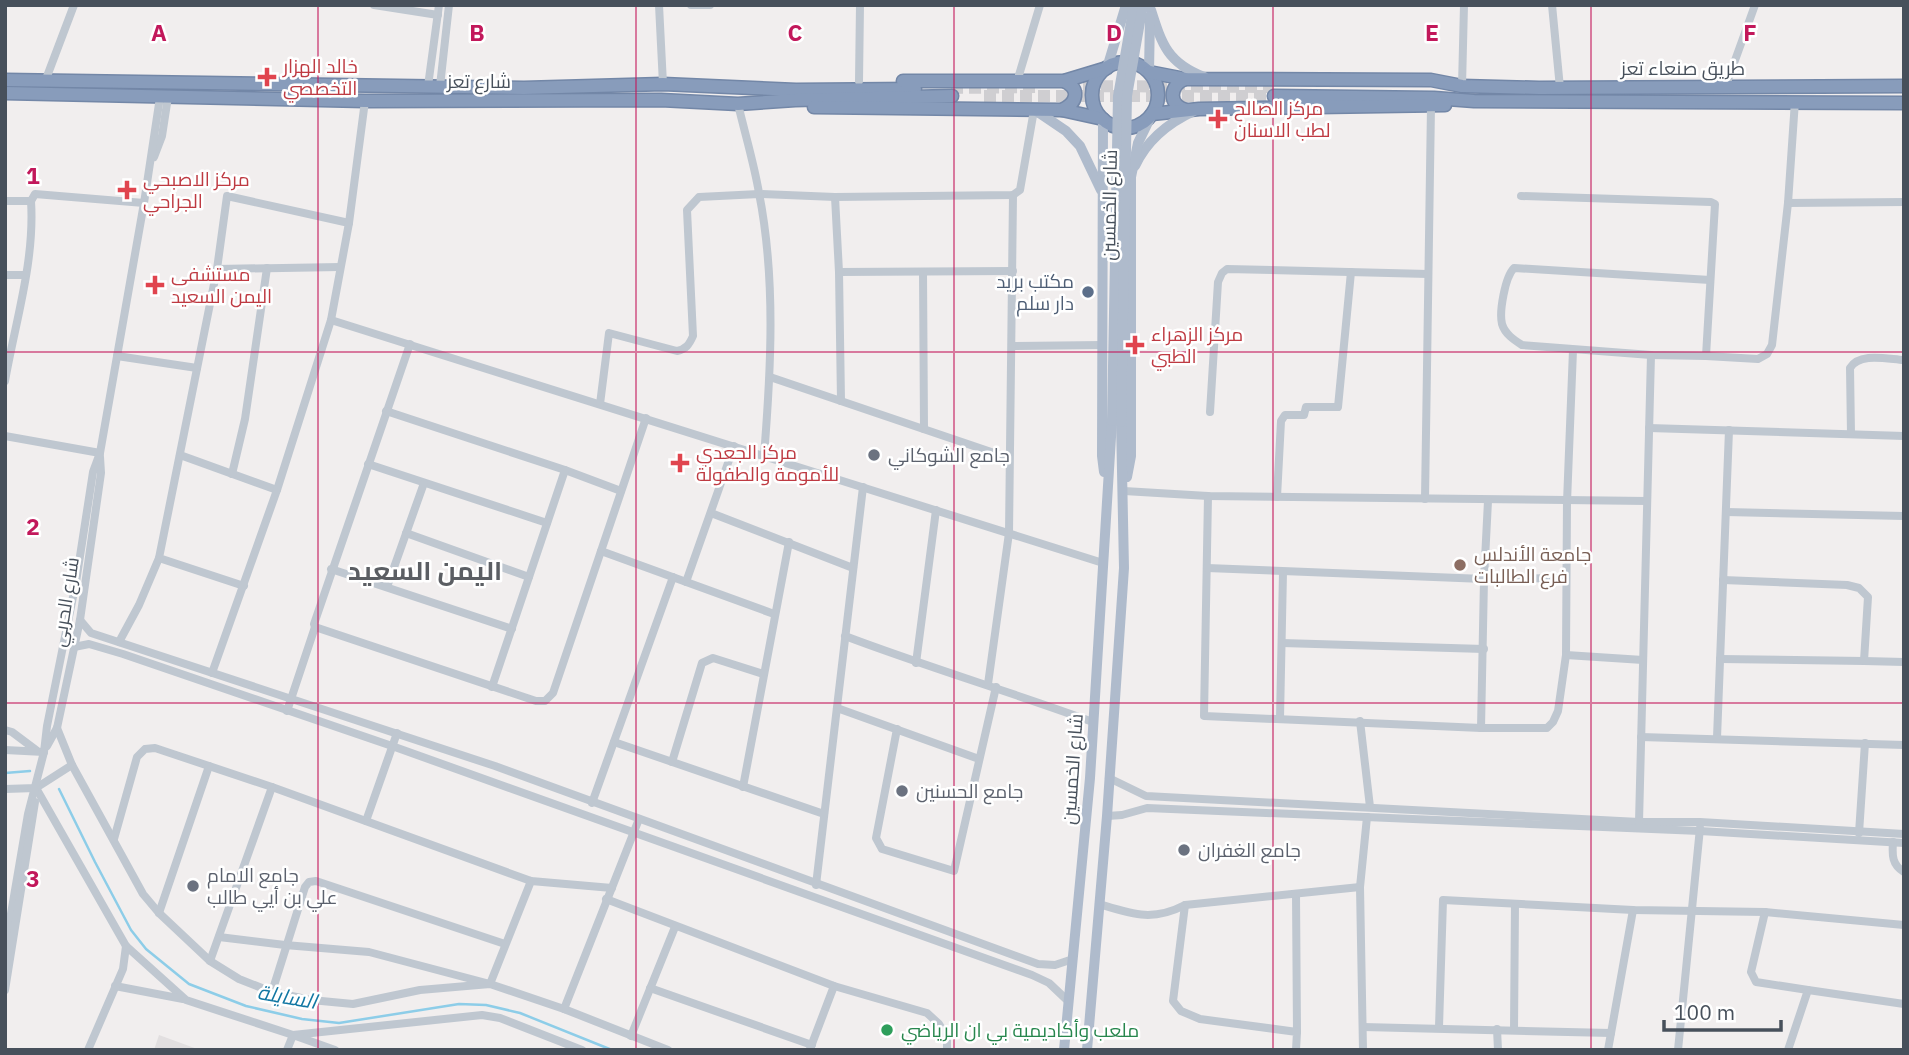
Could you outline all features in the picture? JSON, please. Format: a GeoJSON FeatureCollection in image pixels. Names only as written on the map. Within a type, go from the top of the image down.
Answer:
{"type":"FeatureCollection","features":[{"type":"Feature","properties":{"kind":"highway"},"geometry":{"type":"LineString","coordinates":[[765,104],[794,107],[1062,110],[1103,119],[1117,127],[1129,128],[1141,124],[1152,114],[1158,94],[1156,82],[1149,72],[1128,62],[1115,63],[1097,78],[1093,90],[1095,108],[1103,119]]}},
{"type":"Feature","properties":{"kind":"highway"},"geometry":{"type":"LineString","coordinates":[[767,88],[795,82],[1064,81],[1107,68]]}},
{"type":"Feature","properties":{"kind":"highway","name":"طريق صنعاء تعز"},"geometry":{"type":"LineString","coordinates":[[1149,72],[1185,79],[1431,80],[1462,86]]}},
{"type":"Feature","properties":{"kind":"highway"},"geometry":{"type":"LineString","coordinates":[[1185,79],[1173,88],[1172,95],[1180,108],[1193,109]]}},
{"type":"Feature","properties":{"kind":"highway","name":"شارع تعز"},"geometry":{"type":"LineString","coordinates":[[5,80],[434,86],[524,94],[738,104],[951,92],[663,84],[524,94],[365,101],[5,93]]}},
{"type":"Feature","properties":{"kind":"highway"},"geometry":{"type":"LineString","coordinates":[[1062,110],[1071,106],[1075,99],[1071,84],[1064,81]]}},
{"type":"Feature","properties":{"kind":"highway","name":"طريق صنعاء تعز"},"geometry":{"type":"LineString","coordinates":[[1904,86],[1462,86],[1434,90],[1274,92],[1474,101],[1904,103]]}},
{"type":"Feature","properties":{"kind":"highway"},"geometry":{"type":"LineString","coordinates":[[1590,101],[1591,88]]}},
{"type":"Feature","properties":{"kind":"highway","name":"طريق صنعاء تعز"},"geometry":{"type":"LineString","coordinates":[[1152,114],[1193,109],[1431,106],[1474,101]]}},
{"type":"Feature","properties":{"kind":"main road"},"geometry":{"type":"LineString","coordinates":[[1107,68],[1130,5],[1140,11],[1149,7]]}},
{"type":"Feature","properties":{"kind":"main road","name":"شارع الخمسين"},"geometry":{"type":"LineString","coordinates":[[1087,1050],[1124,568],[1124,491],[1116,421],[1118,96],[1130,5]]}},
{"type":"Feature","properties":{"kind":"main road"},"geometry":{"type":"LineString","coordinates":[[1149,7],[1149,72]]}},
{"type":"Feature","properties":{"kind":"main road"},"geometry":{"type":"LineString","coordinates":[[1149,7],[1161,43],[1171,58],[1188,71],[1209,79]]}},
{"type":"Feature","properties":{"kind":"main road","name":"شارع الخمسين"},"geometry":{"type":"LineString","coordinates":[[1064,1050],[1090,779],[1108,491],[1116,421],[1127,96],[1149,7]]}},
{"type":"Feature","properties":{"kind":"main road"},"geometry":{"type":"LineString","coordinates":[[1102,178],[1116,169],[1131,177],[1140,157],[1162,130],[1193,109]]}},
{"type":"Feature","properties":{"kind":"main road"},"geometry":{"type":"LineString","coordinates":[[1034,110],[1066,131],[1080,146],[1102,192]]}},
{"type":"Feature","properties":{"kind":"main road","name":"شارع الخمسين"},"geometry":{"type":"LineString","coordinates":[[1124,491],[1131,456],[1131,177],[1138,143],[1152,114]]}},
{"type":"Feature","properties":{"kind":"main road","name":"شارع الخمسين"},"geometry":{"type":"LineString","coordinates":[[1103,119],[1102,456],[1108,491]]}},
{"type":"Feature","properties":{"kind":"main road"},"geometry":{"type":"LineString","coordinates":[[1090,779],[1109,778]]}},
{"type":"Feature","properties":{"kind":"street"},"geometry":{"type":"LineString","coordinates":[[46,79],[74,5]]}},
{"type":"Feature","properties":{"kind":"street"},"geometry":{"type":"LineString","coordinates":[[374,5],[438,15]]}},
{"type":"Feature","properties":{"kind":"street"},"geometry":{"type":"LineString","coordinates":[[434,86],[439,5]]}},
{"type":"Feature","properties":{"kind":"street"},"geometry":{"type":"LineString","coordinates":[[434,86],[449,5]]}},
{"type":"Feature","properties":{"kind":"street"},"geometry":{"type":"LineString","coordinates":[[659,5],[663,84]]}},
{"type":"Feature","properties":{"kind":"street"},"geometry":{"type":"LineString","coordinates":[[691,5],[710,5]]}},
{"type":"Feature","properties":{"kind":"street"},"geometry":{"type":"LineString","coordinates":[[859,81],[860,5]]}},
{"type":"Feature","properties":{"kind":"street"},"geometry":{"type":"LineString","coordinates":[[1020,81],[1019,75],[1040,5]]}},
{"type":"Feature","properties":{"kind":"street"},"geometry":{"type":"LineString","coordinates":[[1462,86],[1464,5]]}},
{"type":"Feature","properties":{"kind":"street"},"geometry":{"type":"LineString","coordinates":[[1552,5],[1560,88]]}},
{"type":"Feature","properties":{"kind":"street"},"geometry":{"type":"LineString","coordinates":[[1725,88],[1755,5]]}},
{"type":"Feature","properties":{"kind":"street","name":"شارع الحربي"},"geometry":{"type":"LineString","coordinates":[[5,990],[35,814],[40,751],[76,582],[93,472],[100,453],[164,97]]}},
{"type":"Feature","properties":{"kind":"street"},"geometry":{"type":"LineString","coordinates":[[212,673],[277,491],[331,320],[349,223],[365,101]]}},
{"type":"Feature","properties":{"kind":"street"},"geometry":{"type":"LineString","coordinates":[[1710,280],[1514,268],[1507,278],[1502,324],[1508,336],[1522,345],[1651,355],[1758,359],[1767,354],[1772,345],[1788,203],[1795,101]]}},
{"type":"Feature","properties":{"kind":"street"},"geometry":{"type":"LineString","coordinates":[[738,104],[760,194],[769,287],[770,377],[764,456]]}},
{"type":"Feature","properties":{"kind":"street"},"geometry":{"type":"LineString","coordinates":[[1425,499],[1431,106]]}},
{"type":"Feature","properties":{"kind":"street"},"geometry":{"type":"LineString","coordinates":[[600,404],[608,334],[677,351],[690,344],[693,336],[687,210],[699,197],[760,194],[835,197],[1013,195],[1020,190],[1034,110]]}},
{"type":"Feature","properties":{"kind":"street"},"geometry":{"type":"LineString","coordinates":[[5,381],[8,350],[25,275],[32,218],[31,201],[35,194],[144,203]]}},
{"type":"Feature","properties":{"kind":"street"},"geometry":{"type":"LineString","coordinates":[[897,729],[876,838],[882,849],[954,871],[992,686],[1009,533],[1013,195]]}},
{"type":"Feature","properties":{"kind":"street"},"geometry":{"type":"LineString","coordinates":[[119,642],[139,605],[159,558],[217,269],[227,196],[349,223]]}},
{"type":"Feature","properties":{"kind":"street"},"geometry":{"type":"LineString","coordinates":[[1521,196],[1715,204],[1706,356]]}},
{"type":"Feature","properties":{"kind":"street"},"geometry":{"type":"LineString","coordinates":[[835,197],[841,401]]}},
{"type":"Feature","properties":{"kind":"street"},"geometry":{"type":"LineString","coordinates":[[5,201],[31,201]]}},
{"type":"Feature","properties":{"kind":"street"},"geometry":{"type":"LineString","coordinates":[[1788,203],[1904,202]]}},
{"type":"Feature","properties":{"kind":"street"},"geometry":{"type":"LineString","coordinates":[[217,269],[340,267]]}},
{"type":"Feature","properties":{"kind":"street"},"geometry":{"type":"LineString","coordinates":[[232,474],[245,419],[267,268]]}},
{"type":"Feature","properties":{"kind":"street"},"geometry":{"type":"LineString","coordinates":[[1210,412],[1218,282],[1223,270],[1428,274]]}},
{"type":"Feature","properties":{"kind":"street"},"geometry":{"type":"LineString","coordinates":[[839,272],[1013,271]]}},
{"type":"Feature","properties":{"kind":"street"},"geometry":{"type":"LineString","coordinates":[[923,272],[924,429]]}},
{"type":"Feature","properties":{"kind":"street"},"geometry":{"type":"LineString","coordinates":[[1277,497],[1281,421],[1285,415],[1304,415],[1306,407],[1338,407],[1352,272]]}},
{"type":"Feature","properties":{"kind":"street"},"geometry":{"type":"LineString","coordinates":[[5,275],[25,275]]}},
{"type":"Feature","properties":{"kind":"street"},"geometry":{"type":"LineString","coordinates":[[331,320],[1103,563]]}},
{"type":"Feature","properties":{"kind":"street"},"geometry":{"type":"LineString","coordinates":[[287,711],[331,569],[410,344]]}},
{"type":"Feature","properties":{"kind":"street"},"geometry":{"type":"LineString","coordinates":[[1012,346],[1102,345]]}},
{"type":"Feature","properties":{"kind":"street"},"geometry":{"type":"LineString","coordinates":[[1208,496],[1204,716],[1481,728],[1547,728],[1558,711],[1566,655],[1567,502],[1573,350]]}},
{"type":"Feature","properties":{"kind":"street"},"geometry":{"type":"LineString","coordinates":[[1639,822],[1651,355]]}},
{"type":"Feature","properties":{"kind":"street"},"geometry":{"type":"LineString","coordinates":[[117,356],[197,368]]}},
{"type":"Feature","properties":{"kind":"street"},"geometry":{"type":"LineString","coordinates":[[1851,435],[1850,368],[1854,361],[1861,358],[1904,360]]}},
{"type":"Feature","properties":{"kind":"street"},"geometry":{"type":"LineString","coordinates":[[770,377],[1009,458]]}},
{"type":"Feature","properties":{"kind":"street"},"geometry":{"type":"LineString","coordinates":[[386,411],[621,491]]}},
{"type":"Feature","properties":{"kind":"street"},"geometry":{"type":"LineString","coordinates":[[315,627],[492,687],[536,701],[545,701],[553,693],[646,418]]}},
{"type":"Feature","properties":{"kind":"street"},"geometry":{"type":"LineString","coordinates":[[1649,428],[1904,436]]}},
{"type":"Feature","properties":{"kind":"street"},"geometry":{"type":"LineString","coordinates":[[1717,738],[1729,430]]}},
{"type":"Feature","properties":{"kind":"street"},"geometry":{"type":"LineString","coordinates":[[5,436],[100,453]]}},
{"type":"Feature","properties":{"kind":"street"},"geometry":{"type":"LineString","coordinates":[[687,582],[734,446]]}},
{"type":"Feature","properties":{"kind":"street","name":"شارع الحربي"},"geometry":{"type":"LineString","coordinates":[[40,751],[57,727],[80,620],[101,473],[100,453]]}},
{"type":"Feature","properties":{"kind":"street"},"geometry":{"type":"LineString","coordinates":[[180,455],[277,491]]}},
{"type":"Feature","properties":{"kind":"street"},"geometry":{"type":"LineString","coordinates":[[368,464],[547,523]]}},
{"type":"Feature","properties":{"kind":"street"},"geometry":{"type":"LineString","coordinates":[[492,687],[565,470]]}},
{"type":"Feature","properties":{"kind":"street"},"geometry":{"type":"LineString","coordinates":[[387,587],[424,483]]}},
{"type":"Feature","properties":{"kind":"street"},"geometry":{"type":"LineString","coordinates":[[816,885],[863,487]]}},
{"type":"Feature","properties":{"kind":"street"},"geometry":{"type":"LineString","coordinates":[[1124,491],[1208,496],[1647,501]]}},
{"type":"Feature","properties":{"kind":"street"},"geometry":{"type":"LineString","coordinates":[[1481,728],[1483,579],[1488,500]]}},
{"type":"Feature","properties":{"kind":"street"},"geometry":{"type":"LineString","coordinates":[[916,663],[936,510]]}},
{"type":"Feature","properties":{"kind":"street"},"geometry":{"type":"LineString","coordinates":[[1726,512],[1904,516]]}},
{"type":"Feature","properties":{"kind":"street"},"geometry":{"type":"LineString","coordinates":[[711,513],[853,568]]}},
{"type":"Feature","properties":{"kind":"street"},"geometry":{"type":"LineString","coordinates":[[406,533],[529,577]]}},
{"type":"Feature","properties":{"kind":"street"},"geometry":{"type":"LineString","coordinates":[[743,786],[789,542]]}},
{"type":"Feature","properties":{"kind":"street"},"geometry":{"type":"LineString","coordinates":[[601,551],[774,614]]}},
{"type":"Feature","properties":{"kind":"street"},"geometry":{"type":"LineString","coordinates":[[159,558],[244,586]]}},
{"type":"Feature","properties":{"kind":"street"},"geometry":{"type":"LineString","coordinates":[[1208,568],[1483,579],[1566,578]]}},
{"type":"Feature","properties":{"kind":"street"},"geometry":{"type":"LineString","coordinates":[[331,569],[512,629]]}},
{"type":"Feature","properties":{"kind":"street"},"geometry":{"type":"LineString","coordinates":[[1280,718],[1283,572]]}},
{"type":"Feature","properties":{"kind":"street"},"geometry":{"type":"LineString","coordinates":[[592,803],[673,578]]}},
{"type":"Feature","properties":{"kind":"street"},"geometry":{"type":"LineString","coordinates":[[1723,580],[1847,585],[1859,588],[1868,597],[1864,661]]}},
{"type":"Feature","properties":{"kind":"street"},"geometry":{"type":"LineString","coordinates":[[80,620],[91,633],[397,733],[1038,964],[1055,965],[1073,959]]}},
{"type":"Feature","properties":{"kind":"street"},"geometry":{"type":"LineString","coordinates":[[89,643],[91,633]]}},
{"type":"Feature","properties":{"kind":"street"},"geometry":{"type":"LineString","coordinates":[[845,636],[916,663],[1094,722]]}},
{"type":"Feature","properties":{"kind":"street"},"geometry":{"type":"LineString","coordinates":[[74,647],[89,643],[634,832],[1032,975],[1049,983],[1068,1001]]}},
{"type":"Feature","properties":{"kind":"street"},"geometry":{"type":"LineString","coordinates":[[1282,643],[1484,649]]}},
{"type":"Feature","properties":{"kind":"street"},"geometry":{"type":"LineString","coordinates":[[1566,655],[1643,660]]}},
{"type":"Feature","properties":{"kind":"street"},"geometry":{"type":"LineString","coordinates":[[672,762],[702,663],[713,658],[763,674]]}},
{"type":"Feature","properties":{"kind":"street"},"geometry":{"type":"LineString","coordinates":[[1720,659],[1904,662]]}},
{"type":"Feature","properties":{"kind":"street"},"geometry":{"type":"LineString","coordinates":[[837,708],[979,759]]}},
{"type":"Feature","properties":{"kind":"street"},"geometry":{"type":"LineString","coordinates":[[1360,722],[1370,807]]}},
{"type":"Feature","properties":{"kind":"street"},"geometry":{"type":"LineString","coordinates":[[57,727],[72,765],[143,894],[159,913],[210,961],[239,979],[272,992],[311,1000],[353,1004],[420,990],[490,984]]}},
{"type":"Feature","properties":{"kind":"street"},"geometry":{"type":"LineString","coordinates":[[5,730],[40,751]]}},
{"type":"Feature","properties":{"kind":"street"},"geometry":{"type":"LineString","coordinates":[[366,821],[397,733]]}},
{"type":"Feature","properties":{"kind":"street"},"geometry":{"type":"LineString","coordinates":[[1641,737],[1904,745]]}},
{"type":"Feature","properties":{"kind":"street"},"geometry":{"type":"LineString","coordinates":[[614,742],[824,814]]}},
{"type":"Feature","properties":{"kind":"street"},"geometry":{"type":"LineString","coordinates":[[1859,833],[1865,743]]}},
{"type":"Feature","properties":{"kind":"street"},"geometry":{"type":"LineString","coordinates":[[114,839],[137,757],[145,749],[155,748],[531,881],[611,888]]}},
{"type":"Feature","properties":{"kind":"street"},"geometry":{"type":"LineString","coordinates":[[5,750],[40,751]]}},
{"type":"Feature","properties":{"kind":"street"},"geometry":{"type":"LineString","coordinates":[[5,789],[36,788],[72,765]]}},
{"type":"Feature","properties":{"kind":"street"},"geometry":{"type":"LineString","coordinates":[[159,913],[209,766]]}},
{"type":"Feature","properties":{"kind":"street"},"geometry":{"type":"LineString","coordinates":[[1109,778],[1146,796],[1639,822],[1904,843]]}},
{"type":"Feature","properties":{"kind":"street"},"geometry":{"type":"LineString","coordinates":[[36,788],[126,946],[186,1000]]}},
{"type":"Feature","properties":{"kind":"street","name":"شارع الحربي"},"geometry":{"type":"LineString","coordinates":[[5,949],[28,814],[36,788]]}},
{"type":"Feature","properties":{"kind":"street"},"geometry":{"type":"LineString","coordinates":[[210,961],[272,788]]}},
{"type":"Feature","properties":{"kind":"street"},"geometry":{"type":"LineString","coordinates":[[1107,816],[1147,808],[1420,820],[1904,834]]}},
{"type":"Feature","properties":{"kind":"street"},"geometry":{"type":"LineString","coordinates":[[1420,820],[1421,810]]}},
{"type":"Feature","properties":{"kind":"street"},"geometry":{"type":"LineString","coordinates":[[1363,1050],[1360,887],[1367,817]]}},
{"type":"Feature","properties":{"kind":"street"},"geometry":{"type":"LineString","coordinates":[[564,1009],[639,819]]}},
{"type":"Feature","properties":{"kind":"street"},"geometry":{"type":"LineString","coordinates":[[1678,1050],[1700,827]]}},
{"type":"Feature","properties":{"kind":"street"},"geometry":{"type":"LineString","coordinates":[[1893,842],[1892,855],[1895,864],[1904,872]]}},
{"type":"Feature","properties":{"kind":"street"},"geometry":{"type":"LineString","coordinates":[[272,992],[285,945],[309,882],[316,881],[505,944]]}},
{"type":"Feature","properties":{"kind":"street"},"geometry":{"type":"LineString","coordinates":[[490,984],[531,881]]}},
{"type":"Feature","properties":{"kind":"street"},"geometry":{"type":"LineString","coordinates":[[1099,904],[1136,916],[1167,914],[1185,905],[1360,887]]}},
{"type":"Feature","properties":{"kind":"street"},"geometry":{"type":"LineString","coordinates":[[1296,894],[1296,1050]]}},
{"type":"Feature","properties":{"kind":"street"},"geometry":{"type":"LineString","coordinates":[[606,900],[834,986],[927,1013],[944,1031],[947,1050]]}},
{"type":"Feature","properties":{"kind":"street"},"geometry":{"type":"LineString","coordinates":[[1439,1027],[1443,900],[1633,910],[1765,912],[1904,925]]}},
{"type":"Feature","properties":{"kind":"street"},"geometry":{"type":"LineString","coordinates":[[1514,1030],[1515,904]]}},
{"type":"Feature","properties":{"kind":"street"},"geometry":{"type":"LineString","coordinates":[[1185,905],[1173,1002],[1181,1011],[1200,1019],[1297,1032]]}},
{"type":"Feature","properties":{"kind":"street"},"geometry":{"type":"LineString","coordinates":[[1608,1050],[1633,910]]}},
{"type":"Feature","properties":{"kind":"street"},"geometry":{"type":"LineString","coordinates":[[889,925],[894,912]]}},
{"type":"Feature","properties":{"kind":"street"},"geometry":{"type":"LineString","coordinates":[[1765,912],[1751,972],[1756,982],[1904,1004]]}},
{"type":"Feature","properties":{"kind":"street"},"geometry":{"type":"LineString","coordinates":[[631,1036],[676,927]]}},
{"type":"Feature","properties":{"kind":"street"},"geometry":{"type":"LineString","coordinates":[[219,937],[369,952],[490,984],[564,1009],[668,1050]]}},
{"type":"Feature","properties":{"kind":"street"},"geometry":{"type":"LineString","coordinates":[[88,1050],[123,969],[126,946]]}},
{"type":"Feature","properties":{"kind":"street"},"geometry":{"type":"LineString","coordinates":[[115,986],[186,1000],[335,1050]]}},
{"type":"Feature","properties":{"kind":"street"},"geometry":{"type":"LineString","coordinates":[[650,988],[811,1047],[834,986]]}},
{"type":"Feature","properties":{"kind":"street"},"geometry":{"type":"LineString","coordinates":[[1788,1050],[1808,990]]}},
{"type":"Feature","properties":{"kind":"street"},"geometry":{"type":"LineString","coordinates":[[293,1035],[482,1015],[500,1018],[582,1050]]}},
{"type":"Feature","properties":{"kind":"street"},"geometry":{"type":"LineString","coordinates":[[1363,1027],[1611,1033]]}},
{"type":"Feature","properties":{"kind":"street"},"geometry":{"type":"LineString","coordinates":[[1497,1029],[1498,1050]]}},
{"type":"Feature","properties":{"kind":"street"},"geometry":{"type":"LineString","coordinates":[[287,1050],[293,1035]]}},
{"type":"Feature","properties":{"kind":"shaded area"},"geometry":{"type":"Polygon","coordinates":[[[159,1035],[200,1050],[154,1050],[159,1035]]]}},
{"type":"Feature","properties":{"kind":"waterway","name":"السايلة"},"geometry":{"type":"LineString","coordinates":[[5,773],[30,771]]}},
{"type":"Feature","properties":{"kind":"waterway","name":"السايلة"},"geometry":{"type":"LineString","coordinates":[[59,789],[131,930],[146,949],[189,984],[246,1006],[302,1019],[339,1023],[459,1004],[486,1005],[520,1013],[612,1050]]}},
{"type":"Feature","properties":{"kind":"tunnel"},"geometry":{"type":"LineString","coordinates":[[1065,86],[1274,87]]}},
{"type":"Feature","properties":{"kind":"tunnel"},"geometry":{"type":"LineString","coordinates":[[951,88],[1040,87]]}},
{"type":"Feature","properties":{"kind":"tunnel"},"geometry":{"type":"LineString","coordinates":[[984,96],[1274,96]]}},
{"type":"Feature","properties":{"kind":"place","name":"خالد الهزار التخصصي"},"geometry":{"type":"Point","coordinates":[267,77]}},
{"type":"Feature","properties":{"kind":"place","name":"مركز الصالح لطب الاسنان"},"geometry":{"type":"Point","coordinates":[1218,119]}},
{"type":"Feature","properties":{"kind":"place","name":"مركز الاصبحي الجراحي"},"geometry":{"type":"Point","coordinates":[127,190]}},
{"type":"Feature","properties":{"kind":"place","name":"مستشفى اليمن السعيد"},"geometry":{"type":"Point","coordinates":[155,285]}},
{"type":"Feature","properties":{"kind":"place","name":"مكتب بريد دار سلم"},"geometry":{"type":"Point","coordinates":[1088,292]}},
{"type":"Feature","properties":{"kind":"place","name":"مركز الزهراء الطبي"},"geometry":{"type":"Point","coordinates":[1135,345]}},
{"type":"Feature","properties":{"kind":"place","name":"جامع الشوكاني"},"geometry":{"type":"Point","coordinates":[874,455]}},
{"type":"Feature","properties":{"kind":"place","name":"مركز الجعدي للأمومة والطفولة"},"geometry":{"type":"Point","coordinates":[680,463]}},
{"type":"Feature","properties":{"kind":"place","name":"جامعة الأندلس فرع الطالبات"},"geometry":{"type":"Point","coordinates":[1460,565]}},
{"type":"Feature","properties":{"kind":"place","name":"جامع الحسنين"},"geometry":{"type":"Point","coordinates":[902,791]}},
{"type":"Feature","properties":{"kind":"place","name":"جامع الغفران"},"geometry":{"type":"Point","coordinates":[1184,850]}},
{"type":"Feature","properties":{"kind":"place","name":"جامع الامام علي بن أيي طالب"},"geometry":{"type":"Point","coordinates":[193,886]}},
{"type":"Feature","properties":{"kind":"place","name":"ملعب وأكاديمية بي ان الرياضي"},"geometry":{"type":"Point","coordinates":[887,1030]}},
{"type":"Feature","properties":{"kind":"district","name":"اليمن السعيد"},"geometry":{"type":"Point","coordinates":[425,571]}}]}
